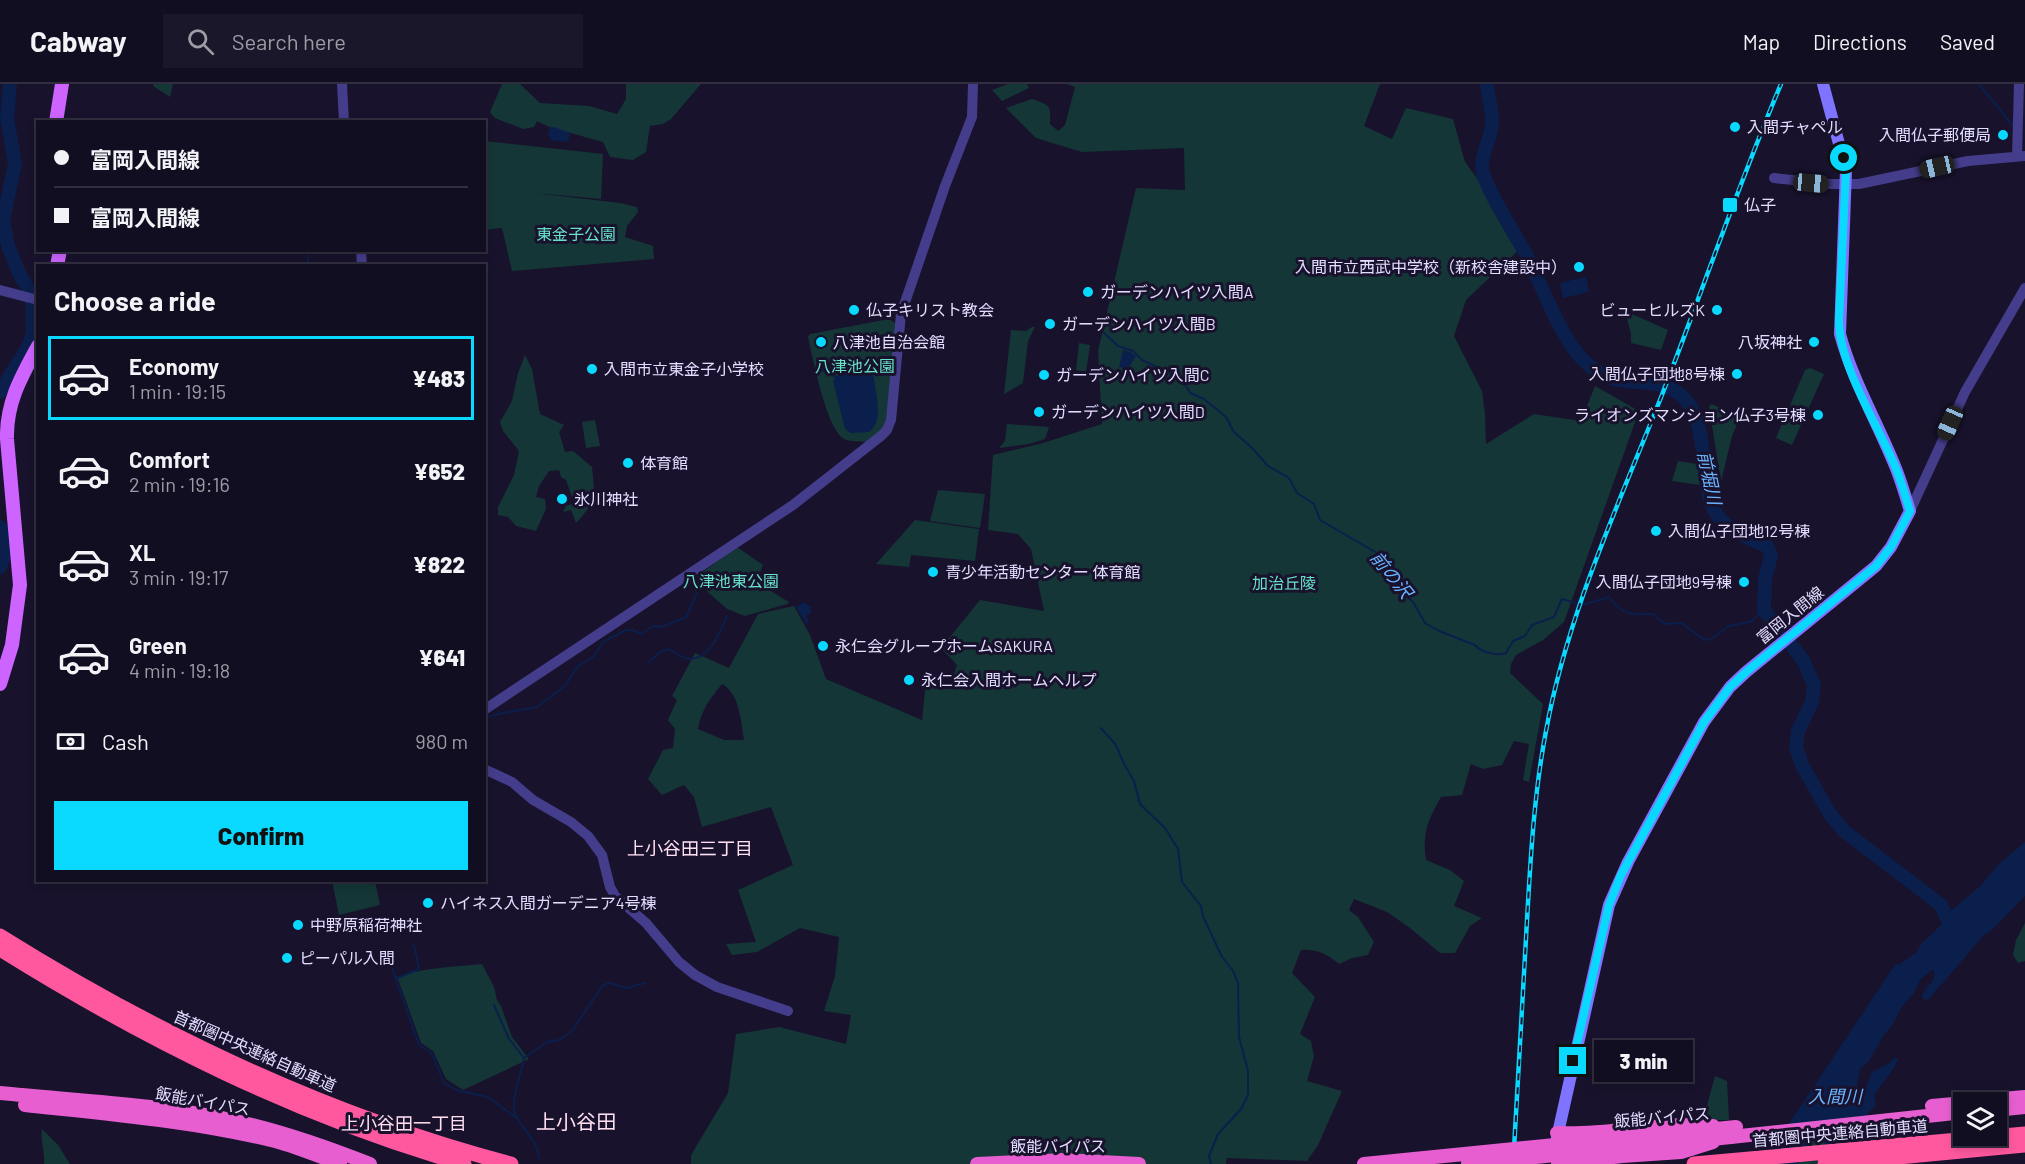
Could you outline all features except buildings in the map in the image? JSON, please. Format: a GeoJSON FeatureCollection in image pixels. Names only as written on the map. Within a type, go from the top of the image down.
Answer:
{"type":"FeatureCollection","features":[{"type":"Feature","properties":{"kind":"highway","name":"首都圏中央連絡自動車道"},"geometry":{"type":"LineString","coordinates":[[0,936],[136,1017],[259,1076],[362,1117],[435,1142],[511,1164]]}},
{"type":"Feature","properties":{"kind":"highway","name":"首都圏中央連絡自動車道"},"geometry":{"type":"LineString","coordinates":[[0,949],[90,1003],[233,1078],[297,1107],[358,1130],[464,1164]]}},
{"type":"Feature","properties":{"kind":"highway"},"geometry":{"type":"LineString","coordinates":[[0,1093],[25,1100]]}},
{"type":"Feature","properties":{"kind":"highway","name":"飯能バイパス"},"geometry":{"type":"LineString","coordinates":[[2007,1099],[2025,1097]]}},
{"type":"Feature","properties":{"kind":"highway"},"geometry":{"type":"LineString","coordinates":[[0,1102],[25,1100]]}},
{"type":"Feature","properties":{"kind":"highway","name":"飯能バイパス"},"geometry":{"type":"LineString","coordinates":[[25,1100],[207,1127],[274,1141],[340,1164]]}},
{"type":"Feature","properties":{"kind":"highway","name":"飯能バイパス"},"geometry":{"type":"LineString","coordinates":[[25,1100],[167,1109],[232,1120],[284,1134],[370,1164]]}},
{"type":"Feature","properties":{"kind":"highway","name":"飯能バイパス"},"geometry":{"type":"LineString","coordinates":[[1468,1164],[1913,1112],[1953,1105]]}},
{"type":"Feature","properties":{"kind":"highway"},"geometry":{"type":"LineString","coordinates":[[2007,1109],[2025,1107]]}},
{"type":"Feature","properties":{"kind":"highway","name":"飯能バイパス"},"geometry":{"type":"LineString","coordinates":[[1913,1112],[1953,1112]]}},
{"type":"Feature","properties":{"kind":"highway"},"geometry":{"type":"LineString","coordinates":[[1557,1133],[1584,1135],[1692,1124],[1728,1132]]}},
{"type":"Feature","properties":{"kind":"highway"},"geometry":{"type":"LineString","coordinates":[[1558,1164],[1681,1152],[1728,1132]]}},
{"type":"Feature","properties":{"kind":"highway","name":"飯能バイパス"},"geometry":{"type":"LineString","coordinates":[[1364,1164],[1728,1132]]}},
{"type":"Feature","properties":{"kind":"highway","name":"首都圏中央連絡自動車道"},"geometry":{"type":"LineString","coordinates":[[1694,1164],[2025,1134]]}},
{"type":"Feature","properties":{"kind":"highway","name":"首都圏中央連絡自動車道"},"geometry":{"type":"LineString","coordinates":[[1825,1164],[2025,1145]]}},
{"type":"Feature","properties":{"kind":"highway","name":"飯能バイパス"},"geometry":{"type":"LineString","coordinates":[[977,1164],[1064,1160],[1139,1164]]}},
{"type":"Feature","properties":{"kind":"main road"},"geometry":{"type":"LineString","coordinates":[[56,120],[62,84]]}},
{"type":"Feature","properties":{"kind":"main road"},"geometry":{"type":"LineString","coordinates":[[1823,84],[1844,158],[1840,334],[1863,398],[1897,471],[1910,511]]}},
{"type":"Feature","properties":{"kind":"main road"},"geometry":{"type":"LineString","coordinates":[[0,684],[12,645],[20,592],[7,417],[17,385],[36,350]]}},
{"type":"Feature","properties":{"kind":"main road","name":"富岡入間線"},"geometry":{"type":"LineString","coordinates":[[1551,1164],[1609,905],[1628,862],[1704,722],[1730,687],[1746,672],[1876,566],[1891,547],[1910,511]]}},
{"type":"Feature","properties":{"kind":"street"},"geometry":{"type":"LineString","coordinates":[[342,84],[344,120]]}},
{"type":"Feature","properties":{"kind":"street"},"geometry":{"type":"LineString","coordinates":[[486,708],[793,505],[848,464],[887,430],[891,420],[901,314],[945,186],[972,117],[973,84]]}},
{"type":"Feature","properties":{"kind":"street"},"geometry":{"type":"LineString","coordinates":[[1774,178],[1845,185],[1874,182],[1968,161],[2021,156],[2019,84]]}},
{"type":"Feature","properties":{"kind":"street"},"geometry":{"type":"LineString","coordinates":[[1910,511],[1965,392],[2025,288]]}},
{"type":"Feature","properties":{"kind":"street"},"geometry":{"type":"LineString","coordinates":[[0,290],[36,299]]}},
{"type":"Feature","properties":{"kind":"street"},"geometry":{"type":"LineString","coordinates":[[486,770],[512,782],[533,800],[571,822],[588,836],[602,855],[610,887],[615,896],[646,923],[679,962],[694,975],[717,987],[788,1011]]}},
{"type":"Feature","properties":{"kind":"green space"},"geometry":{"type":"Polygon","coordinates":[[[154,84],[173,84],[170,97],[153,86],[154,84]]]}},
{"type":"Feature","properties":{"kind":"green space"},"geometry":{"type":"Polygon","coordinates":[[[502,84],[520,84],[540,103],[589,106],[617,114],[626,99],[626,84],[701,84],[671,119],[663,124],[650,126],[646,152],[633,160],[610,157],[603,142],[549,127],[537,121],[534,127],[523,129],[495,118],[490,112],[502,84]]]}},
{"type":"Feature","properties":{"kind":"green space"},"geometry":{"type":"Polygon","coordinates":[[[1008,84],[1027,84],[1029,88],[1002,101],[992,90],[1008,84]]]}},
{"type":"Feature","properties":{"kind":"green space","name":"加治丘陵"},"geometry":{"type":"Polygon","coordinates":[[[1067,84],[1380,84],[1364,126],[1392,139],[1406,108],[1453,119],[1465,162],[1525,244],[1466,300],[1454,336],[1482,391],[1486,444],[1534,414],[1581,421],[1595,386],[1639,411],[1564,622],[1543,640],[1516,655],[1511,664],[1510,673],[1543,704],[1529,782],[1523,780],[1529,744],[1514,741],[1502,765],[1483,769],[1471,764],[1462,795],[1441,797],[1427,827],[1426,860],[1450,870],[1464,881],[1454,906],[1482,918],[1470,926],[1455,953],[1440,953],[1387,912],[1354,899],[1349,910],[1358,917],[1374,942],[1368,955],[1352,958],[1339,964],[1321,953],[1301,950],[1292,973],[1315,997],[1300,1034],[1311,1041],[1314,1056],[1307,1081],[1342,1091],[1318,1145],[1307,1161],[1227,1158],[1226,1164],[691,1164],[691,1155],[728,1093],[736,1034],[779,1027],[846,1044],[851,1015],[824,1011],[835,976],[839,937],[800,928],[757,952],[732,955],[726,944],[756,942],[738,890],[793,865],[771,807],[702,827],[694,797],[684,785],[662,795],[648,779],[663,750],[673,748],[675,729],[668,720],[677,700],[672,696],[695,653],[729,668],[758,614],[794,606],[810,635],[826,679],[922,720],[926,681],[950,687],[957,665],[941,648],[980,600],[1044,611],[1031,549],[1018,534],[988,530],[993,455],[1043,443],[1102,424],[1098,351],[1136,188],[1185,190],[1184,148],[1082,152],[1036,138],[1006,108],[1032,99],[1043,103],[1049,109],[1050,124],[1058,131],[1065,125],[1075,87],[1067,84]],[[722,684],[713,695],[704,710],[698,729],[724,740],[744,740],[739,709],[733,694],[722,684]]]}},
{"type":"Feature","properties":{"kind":"green space","name":"東金子公園"},"geometry":{"type":"Polygon","coordinates":[[[486,141],[603,154],[601,199],[534,193],[637,207],[638,212],[627,226],[625,237],[653,246],[654,259],[512,271],[502,228],[486,230],[486,141]]]}},
{"type":"Feature","properties":{"kind":"green space"},"geometry":{"type":"Polygon","coordinates":[[[1625,311],[1668,330],[1661,350],[1631,343],[1625,311]]]}},
{"type":"Feature","properties":{"kind":"green space","name":"八津池公園"},"geometry":{"type":"Polygon","coordinates":[[[889,319],[897,324],[888,419],[884,427],[868,442],[846,440],[837,432],[831,421],[808,337],[810,334],[889,319]]]}},
{"type":"Feature","properties":{"kind":"green space"},"geometry":{"type":"Polygon","coordinates":[[[1035,327],[1028,341],[1023,383],[1004,394],[1011,330],[1026,331],[1035,327]]]}},
{"type":"Feature","properties":{"kind":"green space"},"geometry":{"type":"Polygon","coordinates":[[[1079,343],[1090,345],[1086,372],[1076,370],[1079,343]]]}},
{"type":"Feature","properties":{"kind":"green space"},"geometry":{"type":"Polygon","coordinates":[[[525,355],[532,369],[540,414],[564,425],[559,432],[565,452],[573,451],[592,467],[594,485],[591,503],[576,523],[571,510],[563,512],[566,506],[574,503],[566,480],[561,477],[559,470],[549,471],[539,486],[536,497],[545,499],[546,509],[536,531],[516,526],[508,517],[498,515],[498,507],[514,475],[519,451],[503,431],[500,422],[512,401],[518,373],[525,355]]]}},
{"type":"Feature","properties":{"kind":"green space"},"geometry":{"type":"Polygon","coordinates":[[[1810,368],[1824,374],[1792,445],[1776,438],[1805,370],[1810,368]]]}},
{"type":"Feature","properties":{"kind":"green space"},"geometry":{"type":"Polygon","coordinates":[[[1711,404],[1734,413],[1739,420],[1732,436],[1721,482],[1709,407],[1711,404]]]}},
{"type":"Feature","properties":{"kind":"green space"},"geometry":{"type":"Polygon","coordinates":[[[595,420],[600,446],[586,448],[582,422],[595,420]]]}},
{"type":"Feature","properties":{"kind":"green space"},"geometry":{"type":"Polygon","coordinates":[[[1007,424],[1049,427],[1045,439],[1029,444],[999,448],[1005,441],[1007,424]]]}},
{"type":"Feature","properties":{"kind":"green space"},"geometry":{"type":"Polygon","coordinates":[[[1678,461],[1697,464],[1700,485],[1672,481],[1678,461]]]}},
{"type":"Feature","properties":{"kind":"green space"},"geometry":{"type":"Polygon","coordinates":[[[938,490],[985,494],[980,528],[930,521],[938,490]]]}},
{"type":"Feature","properties":{"kind":"green space"},"geometry":{"type":"Polygon","coordinates":[[[915,520],[979,529],[975,561],[911,555],[909,567],[876,564],[915,520]]]}},
{"type":"Feature","properties":{"kind":"green space","name":"八津池東公園"},"geometry":{"type":"Polygon","coordinates":[[[737,547],[763,565],[756,582],[789,602],[787,604],[745,616],[727,609],[693,579],[737,547]]]}},
{"type":"Feature","properties":{"kind":"green space"},"geometry":{"type":"Polygon","coordinates":[[[332,882],[375,882],[380,905],[339,915],[332,882]]]}},
{"type":"Feature","properties":{"kind":"green space"},"geometry":{"type":"Polygon","coordinates":[[[2025,923],[2025,961],[2018,963],[2013,955],[2016,940],[2025,923]]]}},
{"type":"Feature","properties":{"kind":"green space"},"geometry":{"type":"Polygon","coordinates":[[[482,964],[494,987],[512,1037],[529,1059],[463,1090],[446,1079],[433,1051],[421,1043],[398,979],[425,970],[482,964]]]}},
{"type":"Feature","properties":{"kind":"green space"},"geometry":{"type":"Polygon","coordinates":[[[1715,1076],[1727,1081],[1729,1120],[1703,1120],[1715,1076]]]}},
{"type":"Feature","properties":{"kind":"green space"},"geometry":{"type":"Polygon","coordinates":[[[1823,1120],[1826,1125],[1826,1136],[1821,1164],[1798,1164],[1823,1120]]]}},
{"type":"Feature","properties":{"kind":"green space"},"geometry":{"type":"Polygon","coordinates":[[[42,1129],[58,1145],[70,1164],[44,1164],[42,1129]]]}},
{"type":"Feature","properties":{"kind":"water"},"geometry":{"type":"Polygon","coordinates":[[[550,127],[570,133],[568,142],[551,140],[548,135],[550,127]]]}},
{"type":"Feature","properties":{"kind":"water"},"geometry":{"type":"Polygon","coordinates":[[[1586,277],[1589,292],[1563,298],[1560,283],[1586,277]]]}},
{"type":"Feature","properties":{"kind":"water"},"geometry":{"type":"Polygon","coordinates":[[[1123,350],[1136,356],[1128,369],[1119,367],[1123,350]]]}},
{"type":"Feature","properties":{"kind":"water"},"geometry":{"type":"Polygon","coordinates":[[[852,370],[868,371],[874,377],[878,414],[874,427],[869,432],[851,433],[845,429],[833,381],[839,374],[852,370]]]}},
{"type":"Feature","properties":{"kind":"water"},"geometry":{"type":"Polygon","coordinates":[[[804,602],[811,607],[811,613],[806,616],[809,621],[806,624],[796,607],[804,602]]]}},
{"type":"Feature","properties":{"kind":"water","name":"入間川"},"geometry":{"type":"Polygon","coordinates":[[[2025,842],[2025,896],[1991,931],[1984,935],[1929,999],[1924,1000],[1922,996],[1927,986],[1931,984],[1935,974],[1933,969],[1920,980],[1914,993],[1901,1008],[1869,1061],[1860,1069],[1857,1084],[1859,1088],[1865,1088],[1872,1072],[1891,1062],[1895,1057],[1898,1059],[1874,1095],[1876,1105],[1858,1125],[1835,1164],[1822,1162],[1826,1127],[1826,1122],[1823,1120],[1798,1164],[1762,1164],[1896,963],[1898,965],[1917,952],[1921,944],[1941,925],[1948,913],[1979,887],[1999,864],[2025,842]]]}},
{"type":"Feature","properties":{"kind":"waterway"},"geometry":{"type":"LineString","coordinates":[[0,392],[28,347],[33,333],[31,293],[19,273],[8,246],[3,220],[15,163],[7,118],[10,84]]}},
{"type":"Feature","properties":{"kind":"waterway","name":"前堀川"},"geometry":{"type":"LineString","coordinates":[[1487,84],[1492,124],[1482,162],[1484,176],[1493,197],[1530,262],[1561,328],[1579,356],[1601,374],[1613,379],[1661,385],[1672,389],[1691,407],[1698,426],[1706,484],[1714,510],[1732,529],[1767,546],[1771,556],[1765,579],[1764,610],[1803,660],[1814,685],[1812,702],[1798,731],[1796,747],[1802,765],[1830,814],[1844,831],[1941,905],[1953,931]]}},
{"type":"Feature","properties":{"kind":"waterway"},"geometry":{"type":"LineString","coordinates":[[1979,84],[2013,126]]}},
{"type":"Feature","properties":{"kind":"waterway"},"geometry":{"type":"LineString","coordinates":[[306,252],[309,264]]}},
{"type":"Feature","properties":{"kind":"waterway","name":"前の沢"},"geometry":{"type":"LineString","coordinates":[[1101,330],[1118,346],[1133,351],[1142,360],[1169,373],[1187,387],[1190,393],[1204,399],[1226,417],[1234,432],[1268,466],[1289,478],[1297,493],[1314,504],[1320,520],[1377,553],[1390,569],[1397,588],[1413,602],[1425,623],[1486,652],[1506,653],[1513,641],[1525,636],[1532,625],[1554,617],[1562,599],[1583,605],[1609,597],[1623,611],[1653,614],[1665,624],[1682,623],[1703,639],[1710,640],[1729,626],[1750,622],[1764,610]]}},
{"type":"Feature","properties":{"kind":"waterway"},"geometry":{"type":"LineString","coordinates":[[820,369],[836,377]]}},
{"type":"Feature","properties":{"kind":"waterway"},"geometry":{"type":"LineString","coordinates":[[0,527],[5,537],[6,547],[0,567]]}},
{"type":"Feature","properties":{"kind":"waterway"},"geometry":{"type":"LineString","coordinates":[[486,717],[537,707],[565,686],[577,667],[594,656],[603,642],[626,630],[633,630],[641,634],[654,626],[662,627],[686,617],[697,593]]}},
{"type":"Feature","properties":{"kind":"waterway"},"geometry":{"type":"LineString","coordinates":[[649,662],[660,652],[668,649],[685,658],[693,659],[707,652],[727,616]]}},
{"type":"Feature","properties":{"kind":"waterway"},"geometry":{"type":"LineString","coordinates":[[1101,728],[1116,745],[1134,781],[1140,804],[1165,828],[1178,849],[1182,882],[1201,906],[1203,916],[1221,955],[1233,971],[1238,983],[1239,1037],[1248,1071],[1248,1095],[1241,1109],[1218,1134],[1209,1156],[1211,1164]]}},
{"type":"Feature","properties":{"kind":"waterway"},"geometry":{"type":"LineString","coordinates":[[397,978],[419,969],[414,945]]}},
{"type":"Feature","properties":{"kind":"waterway"},"geometry":{"type":"LineString","coordinates":[[387,953],[419,1045],[430,1052],[434,1058],[444,1083],[456,1090],[488,1097],[519,1120]]}},
{"type":"Feature","properties":{"kind":"waterway"},"geometry":{"type":"LineString","coordinates":[[524,1058],[547,1042],[559,1040],[572,1031],[603,985],[610,983],[626,988],[645,983]]}},
{"type":"Feature","properties":{"kind":"waterway"},"geometry":{"type":"LineString","coordinates":[[494,1005],[509,1039],[524,1058],[516,1089],[514,1109],[519,1121],[535,1144],[539,1158]]}},
{"type":"Feature","properties":{"kind":"railway"},"geometry":{"type":"LineString","coordinates":[[1513,1164],[1533,834],[1538,782],[1555,688],[1595,563],[1781,84]]}},
{"type":"Feature","properties":{"kind":"place","name":"入間チャペル"},"geometry":{"type":"Point","coordinates":[1735,127]}},
{"type":"Feature","properties":{"kind":"place","name":"入間仏子郵便局"},"geometry":{"type":"Point","coordinates":[2003,135]}},
{"type":"Feature","properties":{"kind":"place","name":"仏子"},"geometry":{"type":"Point","coordinates":[1730,205]}},
{"type":"Feature","properties":{"kind":"place","name":"入間市立西武中学校（新校舎建設中）"},"geometry":{"type":"Point","coordinates":[1579,267]}},
{"type":"Feature","properties":{"kind":"place","name":"ガーデンハイツ入間A"},"geometry":{"type":"Point","coordinates":[1088,292]}},
{"type":"Feature","properties":{"kind":"place","name":"仏子キリスト教会"},"geometry":{"type":"Point","coordinates":[854,310]}},
{"type":"Feature","properties":{"kind":"place","name":"ビューヒルズK"},"geometry":{"type":"Point","coordinates":[1717,310]}},
{"type":"Feature","properties":{"kind":"place","name":"ガーデンハイツ入間B"},"geometry":{"type":"Point","coordinates":[1050,324]}},
{"type":"Feature","properties":{"kind":"place","name":"八津池自治会館"},"geometry":{"type":"Point","coordinates":[821,342]}},
{"type":"Feature","properties":{"kind":"place","name":"八坂神社"},"geometry":{"type":"Point","coordinates":[1814,342]}},
{"type":"Feature","properties":{"kind":"place","name":"入間市立東金子小学校"},"geometry":{"type":"Point","coordinates":[592,369]}},
{"type":"Feature","properties":{"kind":"place","name":"入間仏子団地8号棟"},"geometry":{"type":"Point","coordinates":[1737,374]}},
{"type":"Feature","properties":{"kind":"place","name":"ガーデンハイツ入間C"},"geometry":{"type":"Point","coordinates":[1044,375]}},
{"type":"Feature","properties":{"kind":"place","name":"ガーデンハイツ入間D"},"geometry":{"type":"Point","coordinates":[1039,412]}},
{"type":"Feature","properties":{"kind":"place","name":"ライオンズマンション仏子3号棟"},"geometry":{"type":"Point","coordinates":[1818,415]}},
{"type":"Feature","properties":{"kind":"place","name":"体育館"},"geometry":{"type":"Point","coordinates":[628,463]}},
{"type":"Feature","properties":{"kind":"place","name":"氷川神社"},"geometry":{"type":"Point","coordinates":[562,499]}},
{"type":"Feature","properties":{"kind":"place","name":"入間仏子団地12号棟"},"geometry":{"type":"Point","coordinates":[1656,531]}},
{"type":"Feature","properties":{"kind":"place","name":"青少年活動センター 体育館"},"geometry":{"type":"Point","coordinates":[933,572]}},
{"type":"Feature","properties":{"kind":"place","name":"入間仏子団地9号棟"},"geometry":{"type":"Point","coordinates":[1744,582]}},
{"type":"Feature","properties":{"kind":"place","name":"永仁会グループホームSAKURA"},"geometry":{"type":"Point","coordinates":[823,646]}},
{"type":"Feature","properties":{"kind":"place","name":"永仁会入間ホームヘルプ"},"geometry":{"type":"Point","coordinates":[909,680]}},
{"type":"Feature","properties":{"kind":"place","name":"ハイネス入間ガーデニア4号棟"},"geometry":{"type":"Point","coordinates":[428,903]}},
{"type":"Feature","properties":{"kind":"place","name":"中野原稲荷神社"},"geometry":{"type":"Point","coordinates":[298,925]}},
{"type":"Feature","properties":{"kind":"place","name":"ピーパル入間"},"geometry":{"type":"Point","coordinates":[287,958]}},
{"type":"Feature","properties":{"kind":"district","name":"上小谷田三丁目"},"geometry":{"type":"Point","coordinates":[690,849]}},
{"type":"Feature","properties":{"kind":"district","name":"上小谷田"},"geometry":{"type":"Point","coordinates":[576,1122]}},
{"type":"Feature","properties":{"kind":"district","name":"上小谷田一丁目"},"geometry":{"type":"Point","coordinates":[404,1124]}},
{"type":"Feature","properties":{"kind":"route"},"geometry":{"type":"LineString","coordinates":[[1573,1061],[1609,905],[1628,862],[1704,722],[1730,687],[1746,672],[1876,566],[1898,536],[1910,511],[1897,471],[1863,398],[1840,334],[1846,170],[1844,158]]}}]}
